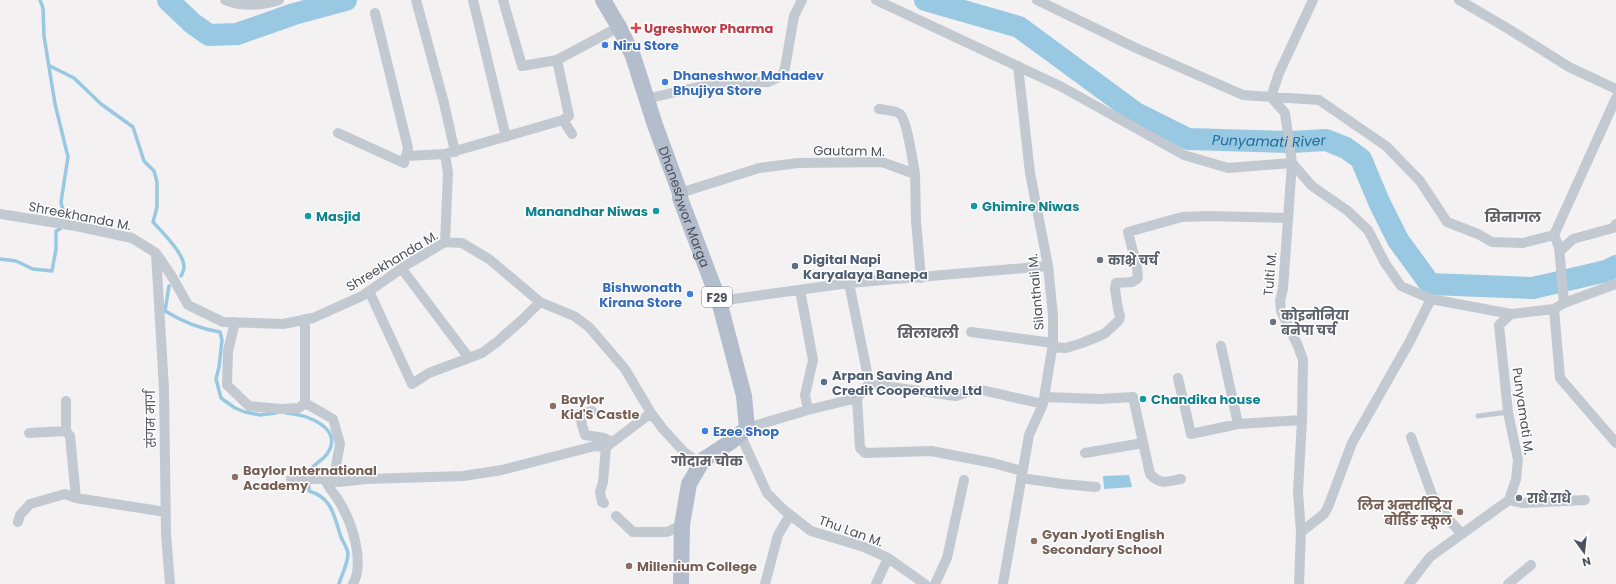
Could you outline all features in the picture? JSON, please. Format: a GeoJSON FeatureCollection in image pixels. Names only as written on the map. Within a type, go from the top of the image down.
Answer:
{"type":"FeatureCollection","features":[{"type":"Feature","properties":{"kind":"main road","name":"Dhaneshwor Marga"},"geometry":{"type":"LineString","coordinates":[[603,0],[619,27],[633,56],[646,99],[680,193],[680,198],[718,301],[744,396],[744,431]]}},
{"type":"Feature","properties":{"kind":"main road"},"geometry":{"type":"LineString","coordinates":[[681,584],[682,525],[689,484],[703,460],[732,441],[744,431]]}},
{"type":"Feature","properties":{"kind":"street"},"geometry":{"type":"LineString","coordinates":[[225,0],[235,4],[264,5],[279,0]]}},
{"type":"Feature","properties":{"kind":"street"},"geometry":{"type":"LineString","coordinates":[[416,0],[444,103],[450,153],[445,242]]}},
{"type":"Feature","properties":{"kind":"street"},"geometry":{"type":"LineString","coordinates":[[473,0],[506,137]]}},
{"type":"Feature","properties":{"kind":"street"},"geometry":{"type":"LineString","coordinates":[[503,0],[522,66],[557,60],[619,27]]}},
{"type":"Feature","properties":{"kind":"street"},"geometry":{"type":"LineString","coordinates":[[646,99],[719,82],[768,82],[782,76],[785,68],[794,16],[802,0]]}},
{"type":"Feature","properties":{"kind":"street"},"geometry":{"type":"LineString","coordinates":[[876,0],[1060,86],[1184,155],[1228,168],[1292,163],[1312,186],[1348,210],[1368,230],[1385,263],[1400,286],[1431,299],[1511,314],[1554,310],[1564,303],[1616,284]]}},
{"type":"Feature","properties":{"kind":"street"},"geometry":{"type":"LineString","coordinates":[[1037,0],[1136,48],[1243,95],[1319,100],[1386,146],[1420,181],[1447,222],[1478,234],[1492,242],[1523,243],[1554,235]]}},
{"type":"Feature","properties":{"kind":"street"},"geometry":{"type":"LineString","coordinates":[[1271,97],[1279,73],[1313,0]]}},
{"type":"Feature","properties":{"kind":"street"},"geometry":{"type":"LineString","coordinates":[[1459,0],[1570,67],[1616,89]]}},
{"type":"Feature","properties":{"kind":"street"},"geometry":{"type":"LineString","coordinates":[[338,133],[404,163],[408,148],[375,13]]}},
{"type":"Feature","properties":{"kind":"street"},"geometry":{"type":"LineString","coordinates":[[406,156],[450,153],[563,120],[569,116],[557,60]]}},
{"type":"Feature","properties":{"kind":"street","name":"Silanthali M."},"geometry":{"type":"LineString","coordinates":[[1003,584],[1029,435],[1044,401],[1052,345],[1053,316],[1048,266],[1030,173],[1018,66]]}},
{"type":"Feature","properties":{"kind":"street","name":"Tulti M."},"geometry":{"type":"LineString","coordinates":[[1271,97],[1285,113],[1292,163],[1283,289],[1280,301],[1281,311],[1303,360],[1302,420],[1298,492],[1301,532],[1299,584]]}},
{"type":"Feature","properties":{"kind":"street"},"geometry":{"type":"LineString","coordinates":[[1564,303],[1559,252],[1554,235],[1616,98]]}},
{"type":"Feature","properties":{"kind":"street"},"geometry":{"type":"LineString","coordinates":[[879,108],[895,112],[902,116],[908,134],[915,174],[916,221],[921,278]]}},
{"type":"Feature","properties":{"kind":"street"},"geometry":{"type":"LineString","coordinates":[[563,120],[572,134]]}},
{"type":"Feature","properties":{"kind":"street","name":"Gautam M."},"geometry":{"type":"LineString","coordinates":[[680,193],[759,168],[798,163],[882,162],[915,174]]}},
{"type":"Feature","properties":{"kind":"street","name":"Shreekhanda M."},"geometry":{"type":"LineString","coordinates":[[0,214],[76,226],[132,238],[156,253],[171,275],[188,305],[223,322],[283,324],[333,310],[362,296],[402,268],[445,242],[462,243],[483,256],[540,302],[574,316],[589,327],[625,369],[651,413],[684,452],[700,464]]}},
{"type":"Feature","properties":{"kind":"street"},"geometry":{"type":"LineString","coordinates":[[971,332],[1066,348],[1104,334],[1119,320],[1120,316],[1115,289],[1116,283],[1132,282],[1138,278],[1137,266],[1128,232],[1182,217],[1208,216],[1287,218]]}},
{"type":"Feature","properties":{"kind":"street"},"geometry":{"type":"LineString","coordinates":[[1559,252],[1574,239],[1613,228],[1616,224]]}},
{"type":"Feature","properties":{"kind":"street","name":"संगम मार्ग"},"geometry":{"type":"LineString","coordinates":[[156,253],[164,389],[166,512],[170,584]]}},
{"type":"Feature","properties":{"kind":"street"},"geometry":{"type":"LineString","coordinates":[[718,301],[849,283],[1048,266]]}},
{"type":"Feature","properties":{"kind":"street"},"geometry":{"type":"LineString","coordinates":[[402,268],[470,358]]}},
{"type":"Feature","properties":{"kind":"street"},"geometry":{"type":"LineString","coordinates":[[744,431],[808,410],[857,398],[869,384],[849,283]]}},
{"type":"Feature","properties":{"kind":"street"},"geometry":{"type":"LineString","coordinates":[[800,290],[813,360],[805,394],[808,410]]}},
{"type":"Feature","properties":{"kind":"street"},"geometry":{"type":"LineString","coordinates":[[369,291],[412,384],[429,373],[482,353],[523,320],[540,302]]}},
{"type":"Feature","properties":{"kind":"street"},"geometry":{"type":"LineString","coordinates":[[1301,532],[1324,514],[1328,507],[1352,443],[1410,342],[1431,299]]}},
{"type":"Feature","properties":{"kind":"street"},"geometry":{"type":"LineString","coordinates":[[1554,310],[1560,378],[1616,443]]}},
{"type":"Feature","properties":{"kind":"street","name":"Punyamati M."},"geometry":{"type":"LineString","coordinates":[[1509,500],[1516,479],[1518,460],[1508,412],[1500,325],[1511,314]]}},
{"type":"Feature","properties":{"kind":"street"},"geometry":{"type":"LineString","coordinates":[[305,319],[306,404]]}},
{"type":"Feature","properties":{"kind":"street"},"geometry":{"type":"LineString","coordinates":[[235,322],[228,351],[227,385],[249,406],[282,409],[299,408],[306,404]]}},
{"type":"Feature","properties":{"kind":"street"},"geometry":{"type":"LineString","coordinates":[[1221,346],[1238,424]]}},
{"type":"Feature","properties":{"kind":"street"},"geometry":{"type":"LineString","coordinates":[[1178,378],[1191,434],[1238,424],[1302,420]]}},
{"type":"Feature","properties":{"kind":"street"},"geometry":{"type":"LineString","coordinates":[[869,384],[956,396],[967,392],[982,390],[1044,401],[1133,397],[1150,474],[1156,480],[1161,482],[1181,479]]}},
{"type":"Feature","properties":{"kind":"street"},"geometry":{"type":"LineString","coordinates":[[857,398],[860,448],[865,453],[931,451],[993,463],[1022,474],[1063,484],[1096,487]]}},
{"type":"Feature","properties":{"kind":"street"},"geometry":{"type":"LineString","coordinates":[[66,401],[66,431],[70,436],[76,498]]}},
{"type":"Feature","properties":{"kind":"street"},"geometry":{"type":"LineString","coordinates":[[306,404],[333,419],[340,444],[329,480],[329,490],[340,502],[351,527],[359,559],[354,584]]}},
{"type":"Feature","properties":{"kind":"street"},"geometry":{"type":"LineString","coordinates":[[592,411],[580,414],[585,435],[588,437],[604,438],[610,445]]}},
{"type":"Feature","properties":{"kind":"street"},"geometry":{"type":"LineString","coordinates":[[291,479],[329,480],[463,476],[502,470],[596,446],[610,445],[651,413]]}},
{"type":"Feature","properties":{"kind":"street"},"geometry":{"type":"LineString","coordinates":[[29,433],[66,431]]}},
{"type":"Feature","properties":{"kind":"street","name":"Thu Lan M."},"geometry":{"type":"LineString","coordinates":[[744,431],[767,493],[790,515],[811,531],[864,547],[888,558],[921,583]]}},
{"type":"Feature","properties":{"kind":"street"},"geometry":{"type":"LineString","coordinates":[[1411,437],[1432,495],[1449,520],[1462,534]]}},
{"type":"Feature","properties":{"kind":"street"},"geometry":{"type":"LineString","coordinates":[[1085,453],[1142,442]]}},
{"type":"Feature","properties":{"kind":"street"},"geometry":{"type":"LineString","coordinates":[[604,503],[602,502],[600,492],[610,445]]}},
{"type":"Feature","properties":{"kind":"street"},"geometry":{"type":"LineString","coordinates":[[935,584],[947,558],[964,480]]}},
{"type":"Feature","properties":{"kind":"street"},"geometry":{"type":"LineString","coordinates":[[18,522],[20,515],[30,504],[64,494],[76,498],[166,512]]}},
{"type":"Feature","properties":{"kind":"street"},"geometry":{"type":"LineString","coordinates":[[1409,584],[1430,557],[1509,500],[1523,503],[1585,500]]}},
{"type":"Feature","properties":{"kind":"street"},"geometry":{"type":"LineString","coordinates":[[765,584],[778,535],[790,515]]}},
{"type":"Feature","properties":{"kind":"street"},"geometry":{"type":"LineString","coordinates":[[616,516],[633,532],[667,532],[682,525]]}},
{"type":"Feature","properties":{"kind":"street"},"geometry":{"type":"LineString","coordinates":[[876,584],[888,558]]}},
{"type":"Feature","properties":{"kind":"street"},"geometry":{"type":"LineString","coordinates":[[1508,584],[1531,565]]}},
{"type":"Feature","properties":{"kind":"lane"},"geometry":{"type":"LineString","coordinates":[[1478,416],[1508,412]]}},
{"type":"Feature","properties":{"kind":"water"},"geometry":{"type":"Polygon","coordinates":[[[1129,475],[1132,487],[1104,489],[1103,476],[1129,475]]]}},
{"type":"Feature","properties":{"kind":"waterway"},"geometry":{"type":"LineString","coordinates":[[40,0],[43,8],[44,36],[55,104],[68,157],[61,202],[63,211]]}},
{"type":"Feature","properties":{"kind":"waterway","name":"Punyamati River"},"geometry":{"type":"LineString","coordinates":[[168,0],[192,23],[209,35],[237,34],[294,14],[346,0]]}},
{"type":"Feature","properties":{"kind":"waterway","name":"Punyamati River"},"geometry":{"type":"LineString","coordinates":[[925,0],[1019,27],[1136,113],[1188,139],[1291,142],[1326,140],[1346,148],[1361,159],[1379,202],[1398,240],[1430,284],[1533,288],[1606,271],[1616,266]]}},
{"type":"Feature","properties":{"kind":"waterway"},"geometry":{"type":"LineString","coordinates":[[50,66],[74,78],[101,104],[133,127],[144,161],[154,171],[157,182],[157,207],[153,222],[177,249],[183,261],[184,267],[181,276]]}},
{"type":"Feature","properties":{"kind":"waterway"},"geometry":{"type":"LineString","coordinates":[[0,259],[16,261],[33,269],[52,271],[56,249],[56,231],[60,229]]}},
{"type":"Feature","properties":{"kind":"waterway"},"geometry":{"type":"LineString","coordinates":[[169,286],[165,311],[192,324],[220,332],[222,340],[216,379],[221,398],[235,408],[245,412],[260,415],[276,413]]}},
{"type":"Feature","properties":{"kind":"waterway"},"geometry":{"type":"LineString","coordinates":[[286,413],[303,416],[321,424],[331,437],[331,445],[327,454],[310,470],[308,474],[308,481],[309,491],[317,494],[328,503],[347,550],[347,563],[339,584]]}},
{"type":"Feature","properties":{"kind":"place","name":"Ugreshwor Pharma"},"geometry":{"type":"Point","coordinates":[636,28]}},
{"type":"Feature","properties":{"kind":"place","name":"Niru Store"},"geometry":{"type":"Point","coordinates":[605,45]}},
{"type":"Feature","properties":{"kind":"place","name":"Dhaneshwor Mahadev Bhujiya Store"},"geometry":{"type":"Point","coordinates":[665,82]}},
{"type":"Feature","properties":{"kind":"place","name":"Ghimire Niwas"},"geometry":{"type":"Point","coordinates":[974,206]}},
{"type":"Feature","properties":{"kind":"place","name":"Manandhar Niwas"},"geometry":{"type":"Point","coordinates":[656,211]}},
{"type":"Feature","properties":{"kind":"place","name":"Masjid"},"geometry":{"type":"Point","coordinates":[308,216]}},
{"type":"Feature","properties":{"kind":"place","name":"काभ्रे चर्च"},"geometry":{"type":"Point","coordinates":[1100,260]}},
{"type":"Feature","properties":{"kind":"place","name":"Digital Napi Karyalaya Banepa"},"geometry":{"type":"Point","coordinates":[795,266]}},
{"type":"Feature","properties":{"kind":"place","name":"Bishwonath Kirana Store"},"geometry":{"type":"Point","coordinates":[690,294]}},
{"type":"Feature","properties":{"kind":"place","name":"कोइनोनिया बनेपा चर्च"},"geometry":{"type":"Point","coordinates":[1273,322]}},
{"type":"Feature","properties":{"kind":"place","name":"Arpan Saving And Credit Cooperative Ltd"},"geometry":{"type":"Point","coordinates":[824,382]}},
{"type":"Feature","properties":{"kind":"place","name":"Chandika house"},"geometry":{"type":"Point","coordinates":[1143,399]}},
{"type":"Feature","properties":{"kind":"place","name":"Baylor Kid'S Castle"},"geometry":{"type":"Point","coordinates":[553,406]}},
{"type":"Feature","properties":{"kind":"place","name":"Ezee Shop"},"geometry":{"type":"Point","coordinates":[705,431]}},
{"type":"Feature","properties":{"kind":"place","name":"Baylor International Academy"},"geometry":{"type":"Point","coordinates":[235,477]}},
{"type":"Feature","properties":{"kind":"place","name":"राधे राधे"},"geometry":{"type":"Point","coordinates":[1519,498]}},
{"type":"Feature","properties":{"kind":"place","name":"लिन अन्तर्राष्ट्रिय बोर्डिङ स्कूल"},"geometry":{"type":"Point","coordinates":[1460,512]}},
{"type":"Feature","properties":{"kind":"place","name":"Gyan Jyoti English Secondary School"},"geometry":{"type":"Point","coordinates":[1034,541]}},
{"type":"Feature","properties":{"kind":"place","name":"Millenium College"},"geometry":{"type":"Point","coordinates":[629,566]}},
{"type":"Feature","properties":{"kind":"district","name":"सिनागल"},"geometry":{"type":"Point","coordinates":[1513,217]}},
{"type":"Feature","properties":{"kind":"district","name":"सिलाथली"},"geometry":{"type":"Point","coordinates":[928,333]}},
{"type":"Feature","properties":{"kind":"district","name":"गाेदाम चाेक"},"geometry":{"type":"Point","coordinates":[707,461]}}]}
